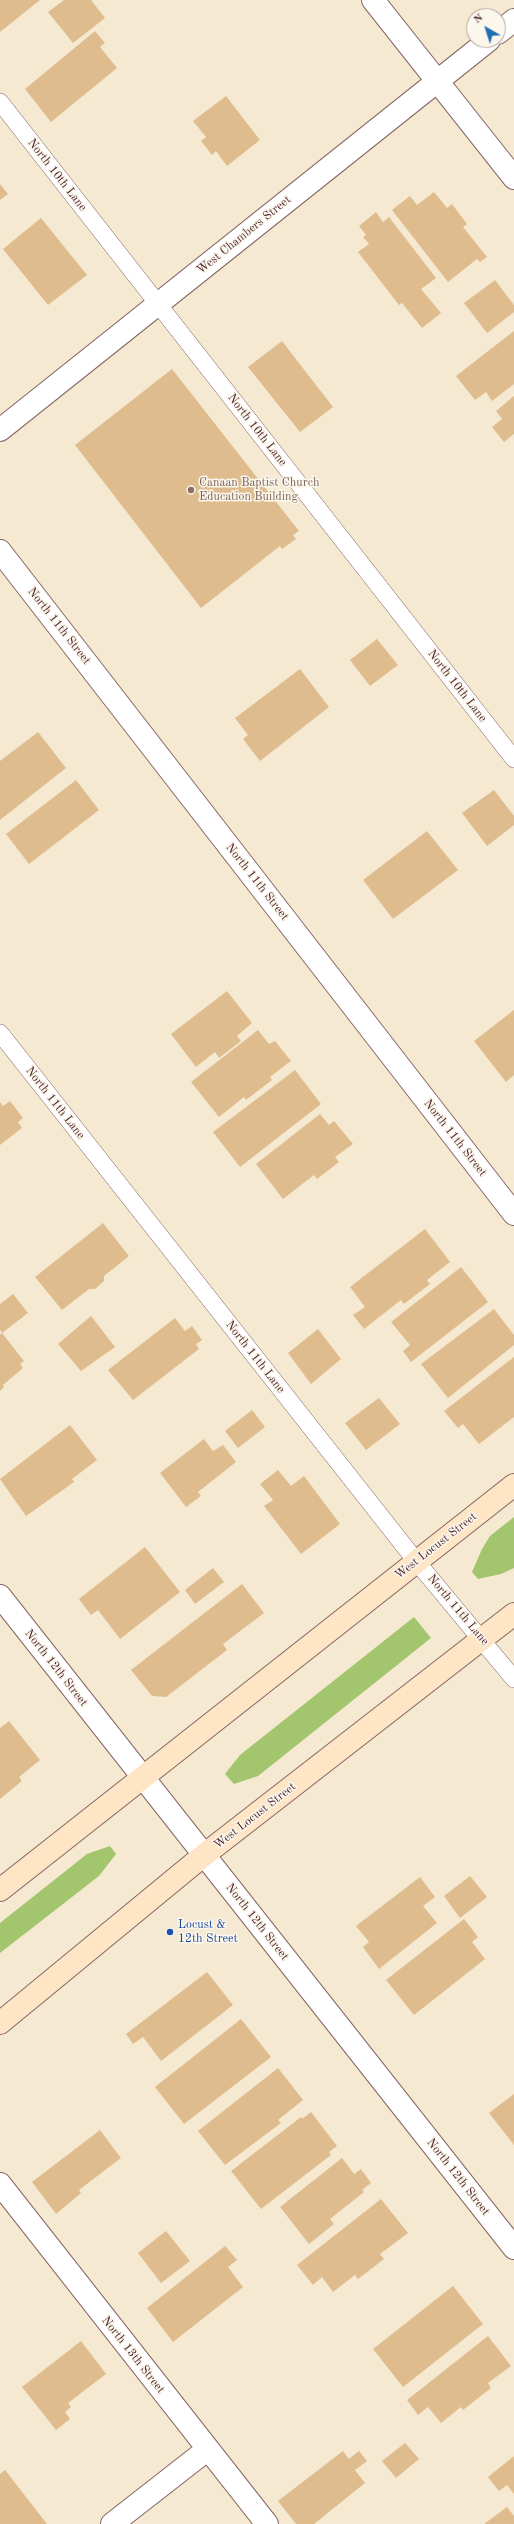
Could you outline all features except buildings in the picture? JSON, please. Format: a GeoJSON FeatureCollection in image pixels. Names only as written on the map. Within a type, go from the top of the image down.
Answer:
{"type":"FeatureCollection","features":[{"type":"Feature","properties":{"kind":"main road","name":"West Locust Street"},"geometry":{"type":"LineString","coordinates":[[0,1890],[514,1485]]}},
{"type":"Feature","properties":{"kind":"main road","name":"West Locust Street"},"geometry":{"type":"LineString","coordinates":[[0,2023],[204,1855],[514,1614]]}},
{"type":"Feature","properties":{"kind":"street"},"geometry":{"type":"LineString","coordinates":[[373,0],[514,178]]}},
{"type":"Feature","properties":{"kind":"street"},"geometry":{"type":"LineString","coordinates":[[506,26],[514,20]]}},
{"type":"Feature","properties":{"kind":"street","name":"West Chambers Street"},"geometry":{"type":"LineString","coordinates":[[0,430],[479,48]]}},
{"type":"Feature","properties":{"kind":"street","name":"North 11th Street"},"geometry":{"type":"LineString","coordinates":[[0,550],[514,1214]]}},
{"type":"Feature","properties":{"kind":"street","name":"North 12th Street"},"geometry":{"type":"LineString","coordinates":[[0,1596],[514,2248]]}},
{"type":"Feature","properties":{"kind":"street","name":"North 13th Street"},"geometry":{"type":"LineString","coordinates":[[0,2184],[267,2524]]}},
{"type":"Feature","properties":{"kind":"street"},"geometry":{"type":"LineString","coordinates":[[112,2524],[208,2450]]}},
{"type":"Feature","properties":{"kind":"lane","name":"North 10th Lane"},"geometry":{"type":"LineString","coordinates":[[0,102],[514,759]]}},
{"type":"Feature","properties":{"kind":"lane","name":"North 11th Lane"},"geometry":{"type":"LineString","coordinates":[[0,1033],[416,1561],[483,1639],[514,1679]]}},
{"type":"Feature","properties":{"kind":"green space"},"geometry":{"type":"Polygon","coordinates":[[[514,1517],[514,1568],[501,1574],[478,1579],[472,1572],[482,1549],[490,1536],[514,1517]]]}},
{"type":"Feature","properties":{"kind":"green space"},"geometry":{"type":"Polygon","coordinates":[[[414,1617],[431,1638],[258,1776],[234,1784],[225,1774],[240,1755],[414,1617]]]}},
{"type":"Feature","properties":{"kind":"green space"},"geometry":{"type":"Polygon","coordinates":[[[110,1846],[116,1854],[99,1876],[0,1953],[0,1923],[87,1854],[110,1846]]]}},
{"type":"Feature","properties":{"kind":"place","name":"Canaan Baptist Church Education Building"},"geometry":{"type":"Point","coordinates":[191,490]}},
{"type":"Feature","properties":{"kind":"place","name":"Locust & 12th Street"},"geometry":{"type":"Point","coordinates":[170,1932]}}]}
